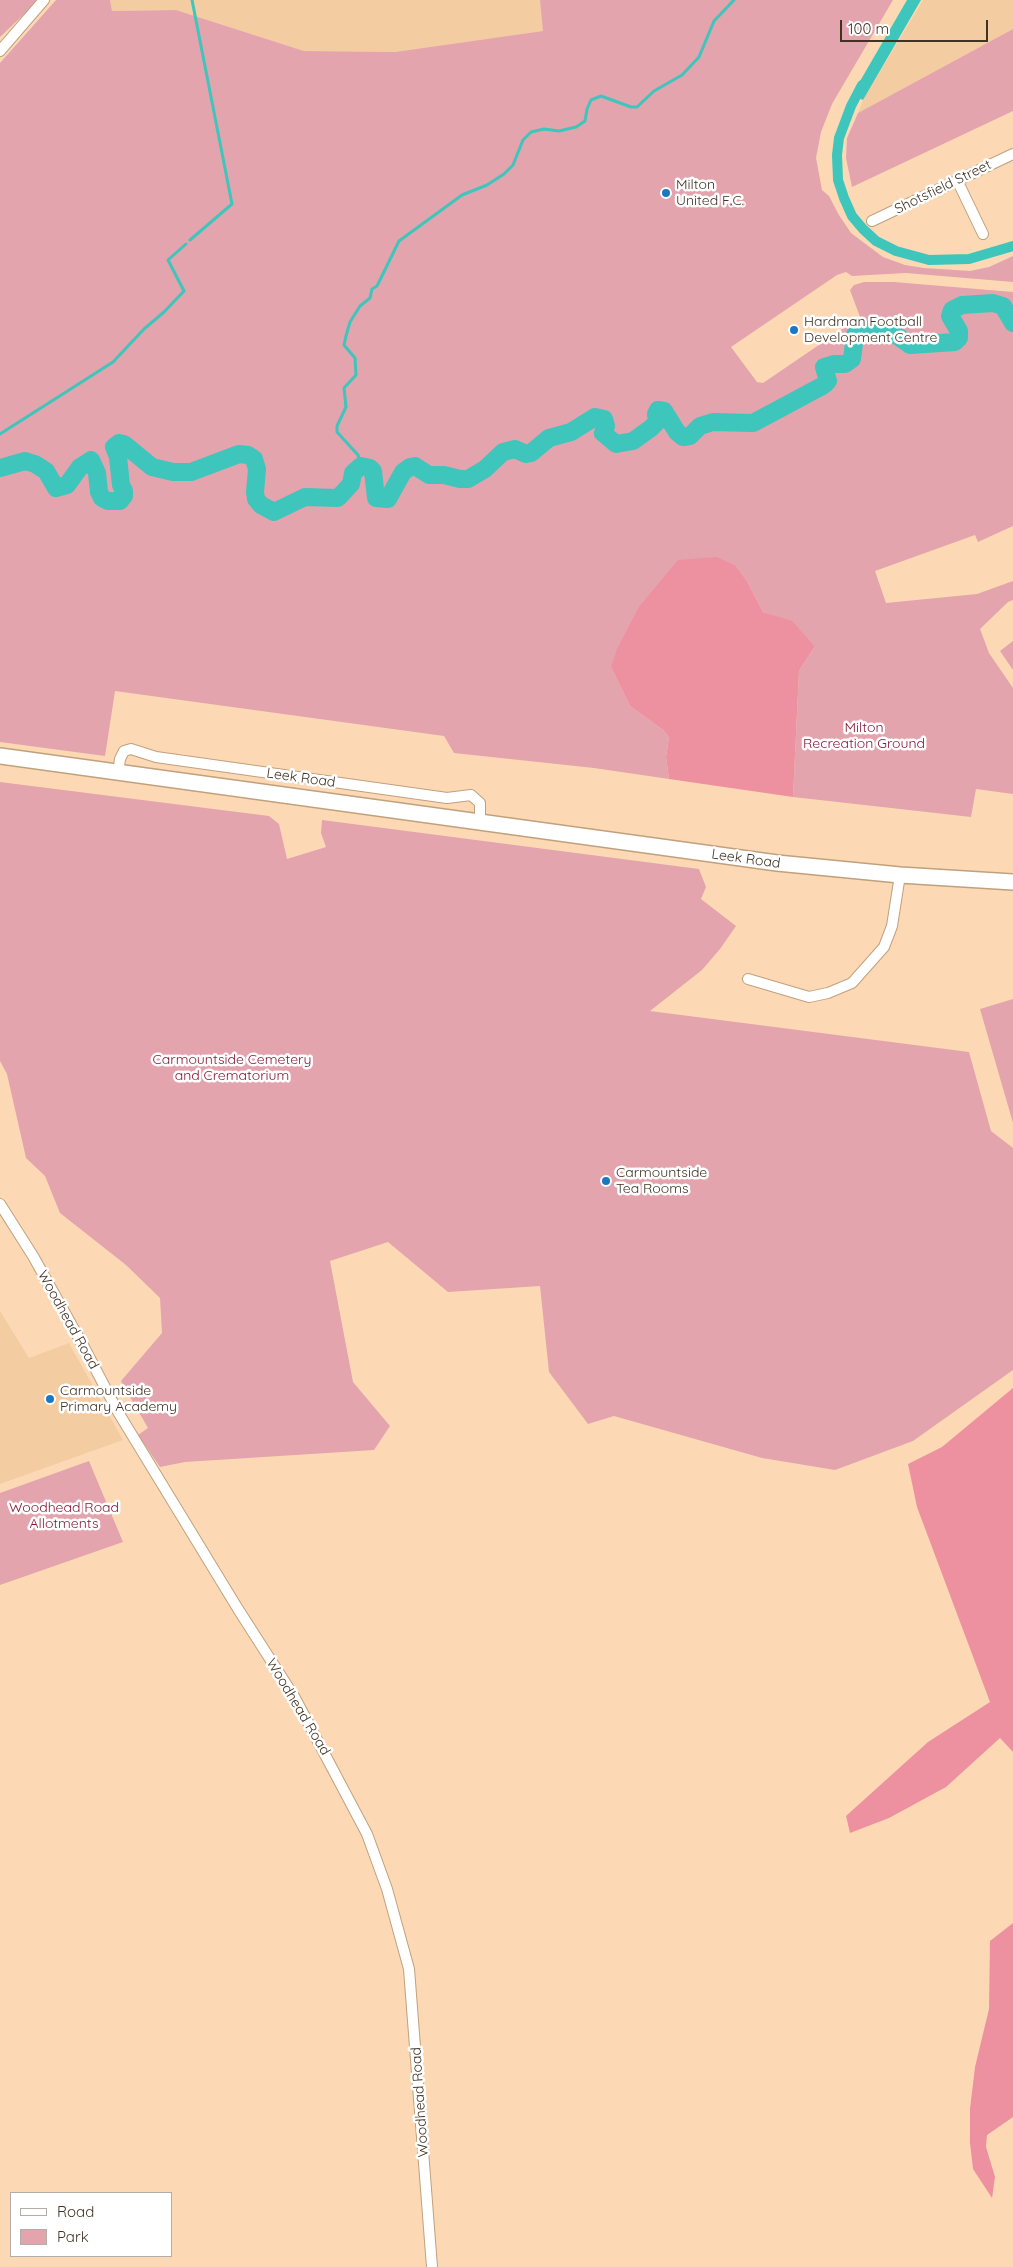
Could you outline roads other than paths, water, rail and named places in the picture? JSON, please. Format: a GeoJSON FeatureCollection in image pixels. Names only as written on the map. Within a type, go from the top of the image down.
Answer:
{"type":"FeatureCollection","features":[{"type":"Feature","properties":{"kind":"main road","name":"Leek Road"},"geometry":{"type":"LineString","coordinates":[[0,756],[777,863],[900,875],[1013,882]]}},
{"type":"Feature","properties":{"kind":"street"},"geometry":{"type":"LineString","coordinates":[[0,51],[44,0]]}},
{"type":"Feature","properties":{"kind":"street","name":"Shotsfield Street"},"geometry":{"type":"LineString","coordinates":[[872,221],[1013,154]]}},
{"type":"Feature","properties":{"kind":"street"},"geometry":{"type":"LineString","coordinates":[[957,180],[983,234]]}},
{"type":"Feature","properties":{"kind":"street","name":"Leek Road"},"geometry":{"type":"LineString","coordinates":[[118,773],[120,759],[124,751],[131,749],[156,758],[447,798],[471,796],[480,803],[480,822]]}},
{"type":"Feature","properties":{"kind":"street"},"geometry":{"type":"LineString","coordinates":[[748,979],[809,997],[828,993],[852,983],[884,947],[892,926],[900,875]]}},
{"type":"Feature","properties":{"kind":"street","name":"Woodhead Road"},"geometry":{"type":"LineString","coordinates":[[0,1204],[33,1256],[81,1340],[118,1412],[238,1609],[295,1698],[367,1834],[387,1889],[409,1970],[432,2267]]}},
{"type":"Feature","properties":{"kind":"water"},"geometry":{"type":"Polygon","coordinates":[[[907,0],[921,0],[863,100],[852,95],[907,0]]]}},
{"type":"Feature","properties":{"kind":"waterway"},"geometry":{"type":"LineString","coordinates":[[190,240],[232,204],[192,0]]}},
{"type":"Feature","properties":{"kind":"waterway"},"geometry":{"type":"LineString","coordinates":[[361,466],[358,455],[337,432],[337,426],[346,407],[344,388],[356,375],[355,358],[344,345],[350,322],[360,306],[370,298],[372,289],[377,286],[399,241],[462,195],[487,185],[504,174],[513,165],[523,140],[531,132],[544,129],[559,131],[576,127],[585,121],[591,100],[601,96],[631,107],[637,107],[654,91],[682,75],[699,57],[714,21],[734,0]]}},
{"type":"Feature","properties":{"kind":"waterway"},"geometry":{"type":"LineString","coordinates":[[862,85],[851,106],[839,138],[837,155],[838,180],[844,198],[852,216],[863,229],[876,241],[896,251],[929,260],[969,259],[1013,246]]}},
{"type":"Feature","properties":{"kind":"waterway"},"geometry":{"type":"LineString","coordinates":[[0,434],[113,362],[144,329],[164,312],[184,291],[168,260],[186,244]]}},
{"type":"Feature","properties":{"kind":"waterway"},"geometry":{"type":"LineString","coordinates":[[0,468],[25,461],[35,464],[46,471],[56,488],[67,485],[80,467],[91,460],[97,473],[99,492],[102,498],[108,501],[120,501],[124,496],[124,491],[121,485],[118,457],[114,447],[119,443],[124,444],[152,467],[173,472],[191,472],[239,454],[248,455],[254,459],[257,469],[256,499],[261,505],[274,512],[305,497],[338,498],[351,484],[353,473],[361,466],[370,468],[373,471],[376,498],[388,499],[403,472],[410,467],[415,466],[429,475],[444,475],[468,479],[485,469],[503,452],[515,449],[526,454],[531,453],[549,438],[571,432],[595,417],[604,419],[606,426],[603,433],[616,444],[633,441],[651,428],[657,422],[656,414],[658,410],[664,411],[677,432],[683,437],[690,436],[700,426],[713,422],[753,423],[824,385],[828,381],[824,367],[834,364],[845,364],[852,359],[855,335],[864,330],[886,328],[910,345],[955,342],[959,338],[959,331],[950,316],[952,310],[962,305],[993,303],[1003,306],[1013,323]]}},
{"type":"Feature","properties":{"kind":"place","name":"Milton United F.C."},"geometry":{"type":"Point","coordinates":[666,193]}},
{"type":"Feature","properties":{"kind":"place","name":"Hardman Football Development Centre"},"geometry":{"type":"Point","coordinates":[794,330]}},
{"type":"Feature","properties":{"kind":"place","name":"Carmountside Tea Rooms"},"geometry":{"type":"Point","coordinates":[606,1181]}},
{"type":"Feature","properties":{"kind":"place","name":"Carmountside Primary Academy"},"geometry":{"type":"Point","coordinates":[50,1399]}},
{"type":"Feature","properties":{"kind":"park label","name":"Milton Recreation Ground"},"geometry":{"type":"Point","coordinates":[864,736]}},
{"type":"Feature","properties":{"kind":"park label","name":"Carmountside Cemetery and Crematorium"},"geometry":{"type":"Point","coordinates":[232,1068]}},
{"type":"Feature","properties":{"kind":"park label","name":"Woodhead Road Allotments"},"geometry":{"type":"Point","coordinates":[64,1516]}}]}
